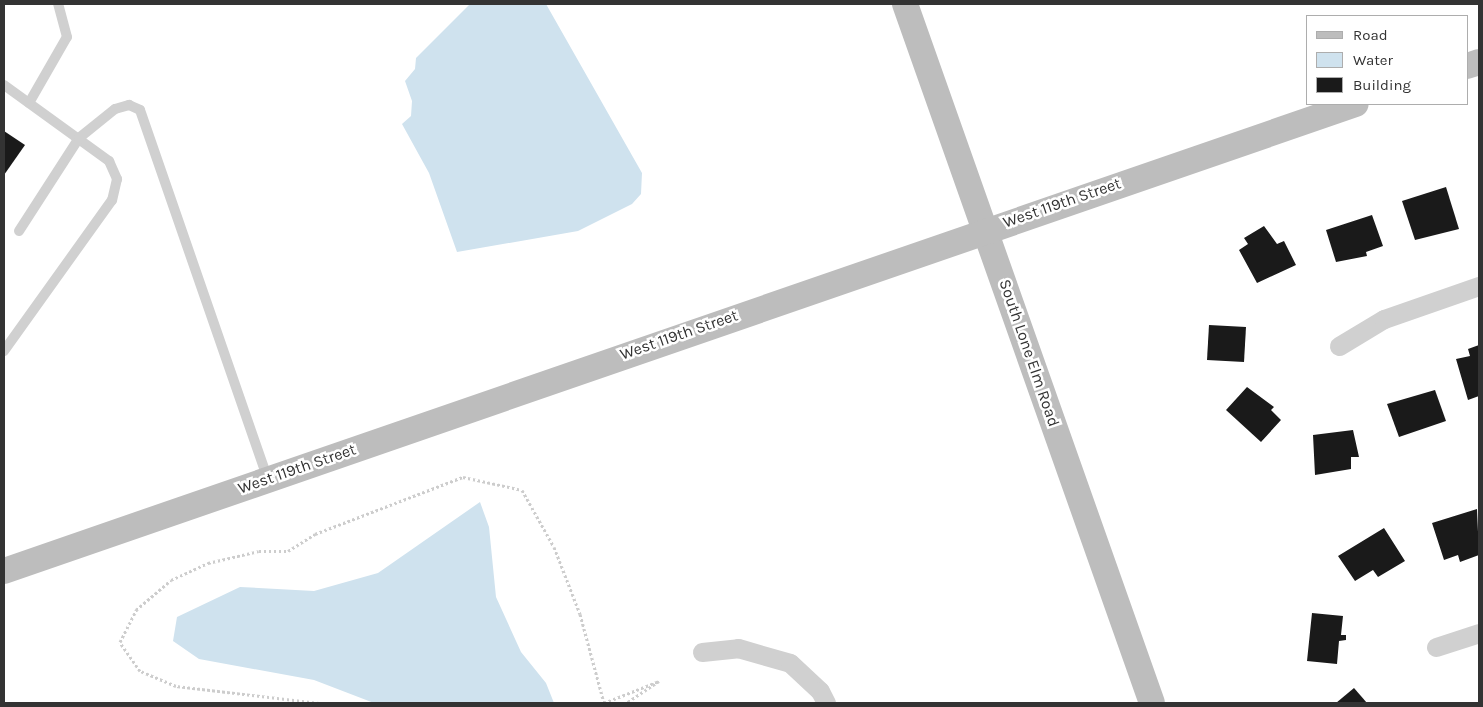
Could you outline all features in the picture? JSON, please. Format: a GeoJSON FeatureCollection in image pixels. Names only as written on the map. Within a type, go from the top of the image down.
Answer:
{"type":"FeatureCollection","features":[{"type":"Feature","properties":{"kind":"main road","name":"South Lone Elm Road"},"geometry":{"type":"LineString","coordinates":[[905,4],[1152,703]]}},
{"type":"Feature","properties":{"kind":"main road","name":"West 119th Street"},"geometry":{"type":"LineString","coordinates":[[4,571],[986,229],[1353,105]]}},
{"type":"Feature","properties":{"kind":"street"},"geometry":{"type":"LineString","coordinates":[[1339,346],[1384,319],[1479,286]]}},
{"type":"Feature","properties":{"kind":"street"},"geometry":{"type":"LineString","coordinates":[[1436,647],[1479,632]]}},
{"type":"Feature","properties":{"kind":"street"},"geometry":{"type":"LineString","coordinates":[[702,652],[738,648],[790,663],[820,691],[826,703]]}},
{"type":"Feature","properties":{"kind":"lane"},"geometry":{"type":"LineString","coordinates":[[29,103],[67,37],[58,4]]}},
{"type":"Feature","properties":{"kind":"lane"},"geometry":{"type":"LineString","coordinates":[[4,85],[109,161],[117,179],[112,200],[4,351]]}},
{"type":"Feature","properties":{"kind":"lane"},"geometry":{"type":"LineString","coordinates":[[19,231],[78,138],[115,109],[129,105],[140,110],[268,479]]}},
{"type":"Feature","properties":{"kind":"path"},"geometry":{"type":"LineString","coordinates":[[320,703],[176,686],[140,671],[120,642],[136,610],[171,580],[225,559],[259,551],[288,552],[315,534],[463,478],[522,490],[554,548],[580,614],[604,703],[659,681],[626,703]]}},
{"type":"Feature","properties":{"kind":"water"},"geometry":{"type":"Polygon","coordinates":[[[470,4],[546,4],[642,173],[641,194],[632,204],[578,231],[457,252],[429,173],[402,124],[411,116],[412,101],[405,81],[415,69],[416,58],[470,4]]]}},
{"type":"Feature","properties":{"kind":"water"},"geometry":{"type":"Polygon","coordinates":[[[480,502],[489,527],[496,597],[521,652],[546,683],[554,703],[374,703],[314,680],[199,659],[173,641],[177,617],[240,587],[314,591],[378,573],[480,502]]]}},
{"type":"Feature","properties":{"kind":"building"},"geometry":{"type":"Polygon","coordinates":[[[4,131],[25,145],[4,175],[4,131]]]}},
{"type":"Feature","properties":{"kind":"building"},"geometry":{"type":"Polygon","coordinates":[[[1446,187],[1459,229],[1415,240],[1402,201],[1446,187]]]}},
{"type":"Feature","properties":{"kind":"building"},"geometry":{"type":"Polygon","coordinates":[[[1372,215],[1383,246],[1366,252],[1367,256],[1336,262],[1326,230],[1372,215]]]}},
{"type":"Feature","properties":{"kind":"building"},"geometry":{"type":"Polygon","coordinates":[[[1264,226],[1277,244],[1284,241],[1296,265],[1257,283],[1239,250],[1248,244],[1244,238],[1264,226]]]}},
{"type":"Feature","properties":{"kind":"building"},"geometry":{"type":"Polygon","coordinates":[[[1209,325],[1246,327],[1244,362],[1207,360],[1209,325]]]}},
{"type":"Feature","properties":{"kind":"building"},"geometry":{"type":"Polygon","coordinates":[[[1479,345],[1479,396],[1468,400],[1456,359],[1470,356],[1468,349],[1479,345]]]}},
{"type":"Feature","properties":{"kind":"building"},"geometry":{"type":"Polygon","coordinates":[[[1247,387],[1274,407],[1271,410],[1281,420],[1261,442],[1226,410],[1247,387]]]}},
{"type":"Feature","properties":{"kind":"building"},"geometry":{"type":"Polygon","coordinates":[[[1435,390],[1446,421],[1399,437],[1387,404],[1435,390]]]}},
{"type":"Feature","properties":{"kind":"building"},"geometry":{"type":"Polygon","coordinates":[[[1353,430],[1359,457],[1351,457],[1351,469],[1315,475],[1313,435],[1353,430]]]}},
{"type":"Feature","properties":{"kind":"building"},"geometry":{"type":"Polygon","coordinates":[[[1477,509],[1479,555],[1460,562],[1458,555],[1444,560],[1432,523],[1477,509]]]}},
{"type":"Feature","properties":{"kind":"building"},"geometry":{"type":"Polygon","coordinates":[[[1384,528],[1405,561],[1378,577],[1373,570],[1355,581],[1338,556],[1384,528]]]}},
{"type":"Feature","properties":{"kind":"building"},"geometry":{"type":"Polygon","coordinates":[[[1312,613],[1343,616],[1341,635],[1346,635],[1346,640],[1339,641],[1337,664],[1307,661],[1312,613]]]}},
{"type":"Feature","properties":{"kind":"building"},"geometry":{"type":"Polygon","coordinates":[[[1354,688],[1367,703],[1336,703],[1354,688]]]}}]}
